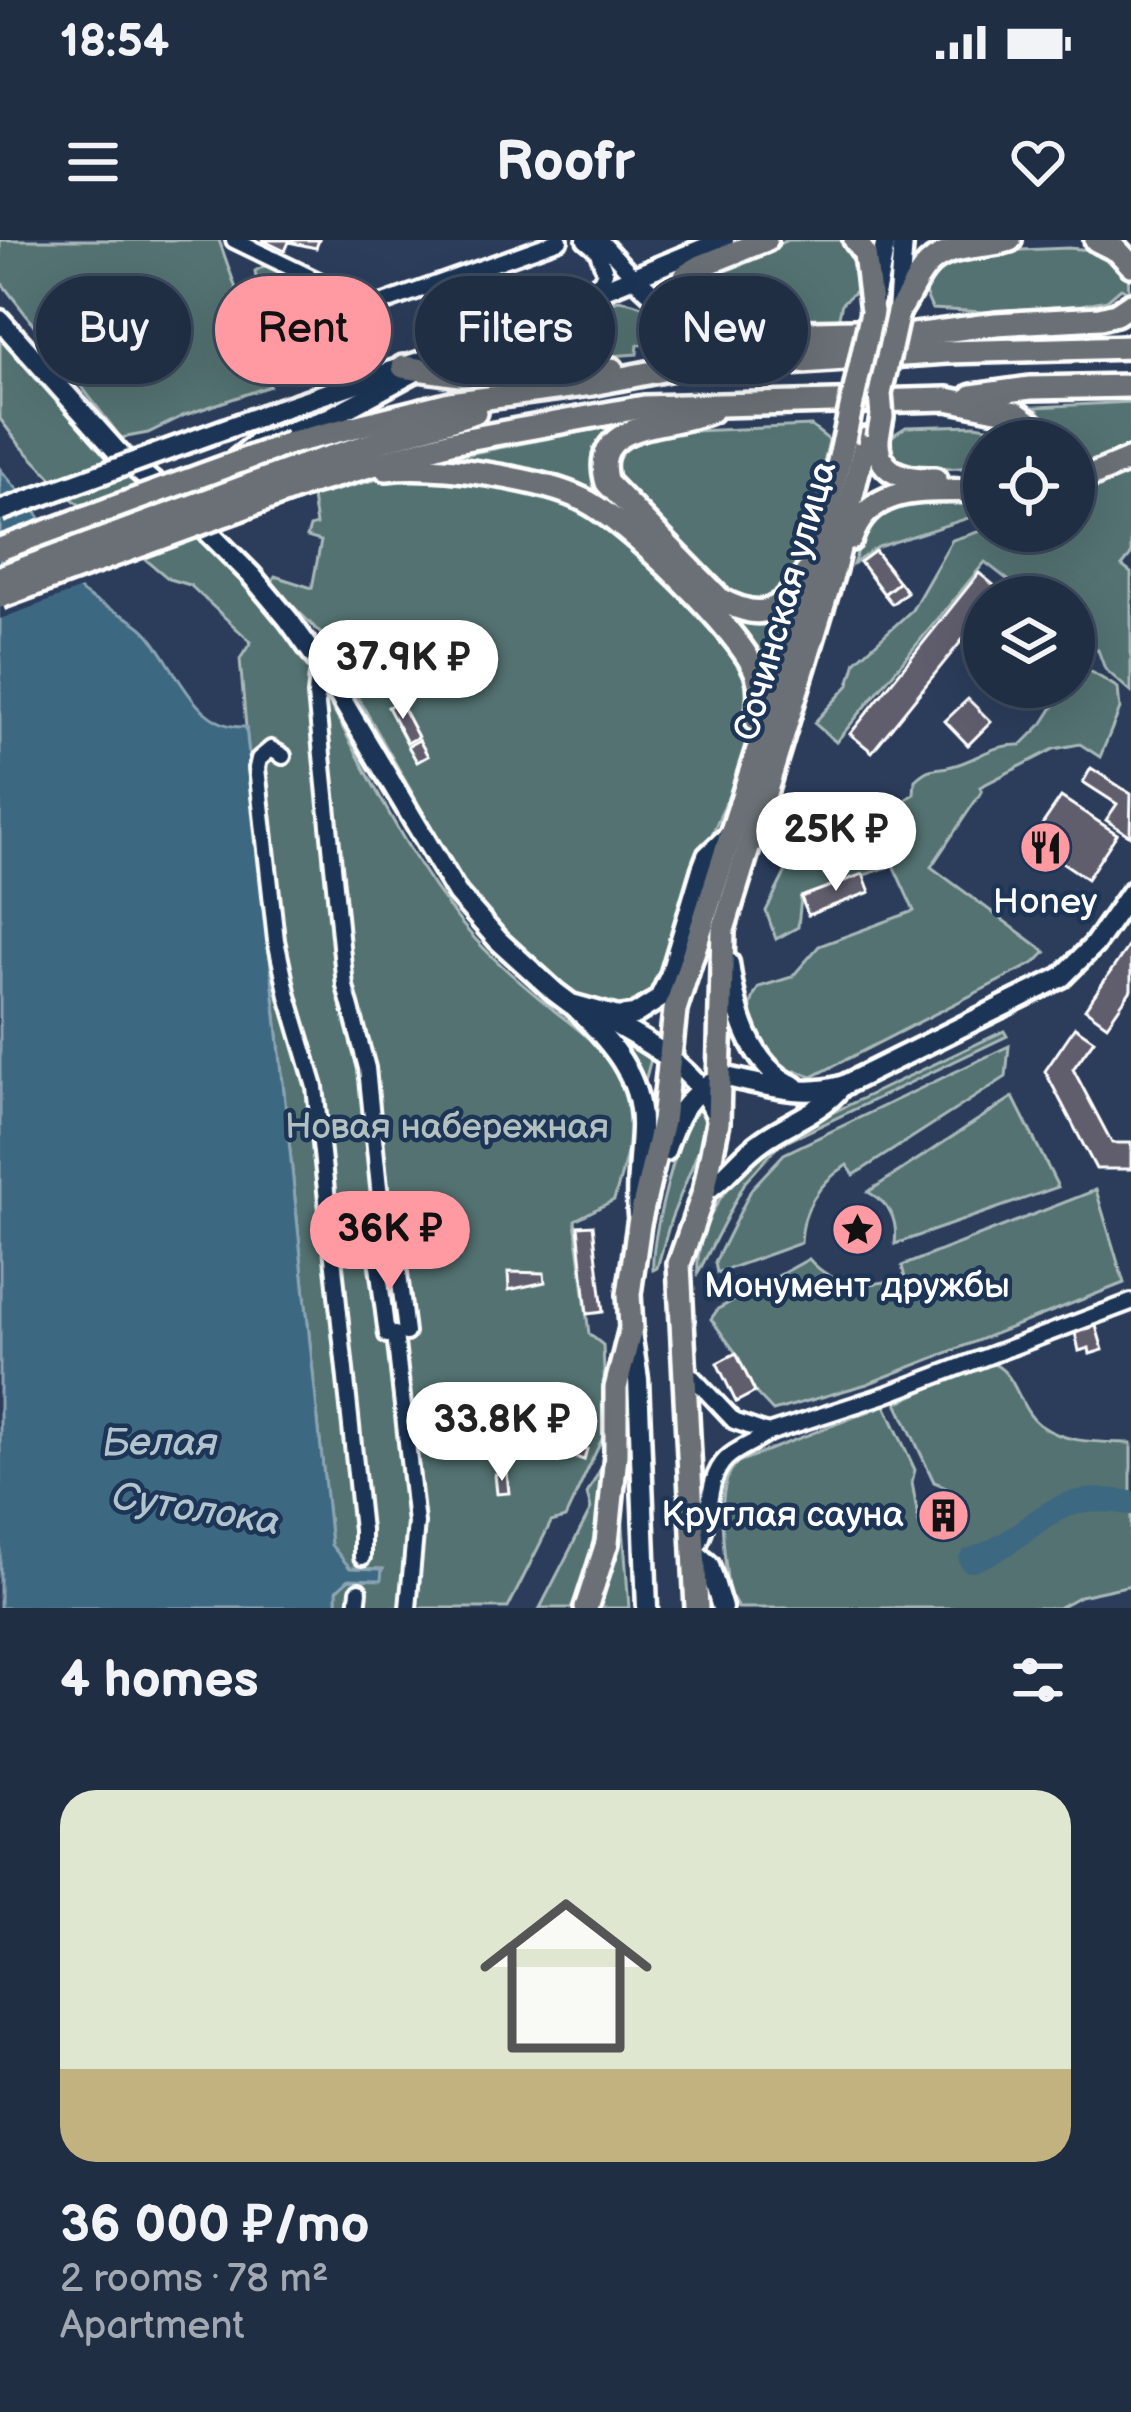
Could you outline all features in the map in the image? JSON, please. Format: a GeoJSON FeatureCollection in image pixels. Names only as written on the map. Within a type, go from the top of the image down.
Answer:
{"type":"FeatureCollection","features":[{"type":"Feature","properties":{"kind":"main road"},"geometry":{"type":"LineString","coordinates":[[685,276],[766,240]]}},
{"type":"Feature","properties":{"kind":"main road"},"geometry":{"type":"LineString","coordinates":[[855,240],[866,254],[872,287],[863,439],[898,476],[963,478]]}},
{"type":"Feature","properties":{"kind":"main road"},"geometry":{"type":"LineString","coordinates":[[906,288],[937,256],[952,249],[1010,240]]}},
{"type":"Feature","properties":{"kind":"main road"},"geometry":{"type":"LineString","coordinates":[[1096,240],[1118,251],[1131,266]]}},
{"type":"Feature","properties":{"kind":"main road"},"geometry":{"type":"LineString","coordinates":[[1122,240],[1131,244]]}},
{"type":"Feature","properties":{"kind":"main road","name":"Сочинская улица"},"geometry":{"type":"LineString","coordinates":[[697,1608],[679,1264],[704,1192],[722,1076],[723,930],[824,566],[880,394],[906,288]]}},
{"type":"Feature","properties":{"kind":"main road"},"geometry":{"type":"LineString","coordinates":[[808,348],[1100,318],[1131,304]]}},
{"type":"Feature","properties":{"kind":"main road"},"geometry":{"type":"LineString","coordinates":[[808,330],[1103,333],[1131,344]]}},
{"type":"Feature","properties":{"kind":"main road"},"geometry":{"type":"LineString","coordinates":[[808,361],[1131,344]]}},
{"type":"Feature","properties":{"kind":"main road"},"geometry":{"type":"LineString","coordinates":[[410,369],[460,376],[639,369]]}},
{"type":"Feature","properties":{"kind":"main road"},"geometry":{"type":"LineString","coordinates":[[0,549],[232,464],[288,438],[450,403],[592,384]]}},
{"type":"Feature","properties":{"kind":"main road"},"geometry":{"type":"LineString","coordinates":[[0,597],[455,417],[592,384]]}},
{"type":"Feature","properties":{"kind":"main road"},"geometry":{"type":"LineString","coordinates":[[338,475],[392,457],[550,421],[644,407],[947,399],[1030,388],[1131,386]]}},
{"type":"Feature","properties":{"kind":"main road"},"geometry":{"type":"LineString","coordinates":[[947,399],[1016,413],[1026,420]]}},
{"type":"Feature","properties":{"kind":"main road"},"geometry":{"type":"LineString","coordinates":[[719,407],[687,421],[644,427],[617,438],[605,458],[607,483],[721,600],[740,610],[760,613],[787,601],[824,566],[872,505],[902,494],[963,491]]}},
{"type":"Feature","properties":{"kind":"main road"},"geometry":{"type":"LineString","coordinates":[[1095,474],[1131,459]]}},
{"type":"Feature","properties":{"kind":"main road"},"geometry":{"type":"LineString","coordinates":[[0,577],[302,476],[397,467],[454,470],[556,489],[583,498],[624,526],[732,637],[759,679],[758,717],[742,768],[742,792]]}},
{"type":"Feature","properties":{"kind":"main road","name":"Сочинская улица"},"geometry":{"type":"LineString","coordinates":[[631,1328],[629,1294],[639,1224],[676,1064],[675,1010],[742,792],[824,566]]}},
{"type":"Feature","properties":{"kind":"main road"},"geometry":{"type":"LineString","coordinates":[[586,1608],[607,1543],[616,1455],[616,1388],[631,1328]]}},
{"type":"Feature","properties":{"kind":"street"},"geometry":{"type":"LineString","coordinates":[[233,240],[371,307],[560,240]]}},
{"type":"Feature","properties":{"kind":"street"},"geometry":{"type":"LineString","coordinates":[[585,240],[597,250],[605,272],[601,276]]}},
{"type":"Feature","properties":{"kind":"street"},"geometry":{"type":"LineString","coordinates":[[599,240],[639,282]]}},
{"type":"Feature","properties":{"kind":"street"},"geometry":{"type":"LineString","coordinates":[[615,285],[724,240]]}},
{"type":"Feature","properties":{"kind":"street"},"geometry":{"type":"LineString","coordinates":[[872,287],[886,240]]}},
{"type":"Feature","properties":{"kind":"street"},"geometry":{"type":"LineString","coordinates":[[903,240],[906,288]]}},
{"type":"Feature","properties":{"kind":"street"},"geometry":{"type":"LineString","coordinates":[[0,306],[19,338]]}},
{"type":"Feature","properties":{"kind":"street"},"geometry":{"type":"LineString","coordinates":[[0,320],[122,457],[186,510],[251,575],[323,668],[457,893],[499,940],[580,1007],[676,1064],[707,1079],[722,1076],[791,1091],[842,1086],[1062,977],[1094,945],[1131,892]]}},
{"type":"Feature","properties":{"kind":"street"},"geometry":{"type":"LineString","coordinates":[[0,511],[277,410],[415,367]]}},
{"type":"Feature","properties":{"kind":"street"},"geometry":{"type":"LineString","coordinates":[[288,438],[364,403],[410,369]]}},
{"type":"Feature","properties":{"kind":"street"},"geometry":{"type":"LineString","coordinates":[[323,668],[317,675],[316,694],[345,986],[367,1068],[416,1523],[408,1608]]}},
{"type":"Feature","properties":{"kind":"street"},"geometry":{"type":"LineString","coordinates":[[284,756],[271,749],[259,759],[257,768],[276,940],[315,1087],[362,1557]]}},
{"type":"Feature","properties":{"kind":"street"},"geometry":{"type":"LineString","coordinates":[[580,1007],[617,1017],[634,1015],[658,999],[670,976],[701,869],[707,856],[729,835]]}},
{"type":"Feature","properties":{"kind":"street"},"geometry":{"type":"LineString","coordinates":[[723,930],[740,1016],[762,1060],[792,1086],[842,1086]]}},
{"type":"Feature","properties":{"kind":"street"},"geometry":{"type":"LineString","coordinates":[[580,1007],[614,1048],[632,1080],[640,1109],[635,1190],[639,1224]]}},
{"type":"Feature","properties":{"kind":"street"},"geometry":{"type":"LineString","coordinates":[[676,1064],[700,1088],[716,1114]]}},
{"type":"Feature","properties":{"kind":"street"},"geometry":{"type":"LineString","coordinates":[[650,1177],[660,1166],[683,1105],[722,1076]]}},
{"type":"Feature","properties":{"kind":"street"},"geometry":{"type":"LineString","coordinates":[[704,1192],[723,1181],[764,1139],[825,1106],[842,1086]]}},
{"type":"Feature","properties":{"kind":"street"},"geometry":{"type":"LineString","coordinates":[[683,1105],[697,1100],[716,1114]]}},
{"type":"Feature","properties":{"kind":"street"},"geometry":{"type":"LineString","coordinates":[[722,1608],[709,1565],[694,1552],[704,1540],[716,1474],[724,1460],[768,1433],[885,1395],[1131,1302]]}},
{"type":"Feature","properties":{"kind":"street","name":"Сочинская улица"},"geometry":{"type":"LineString","coordinates":[[631,1328],[638,1379],[647,1608]]}},
{"type":"Feature","properties":{"kind":"street"},"geometry":{"type":"LineString","coordinates":[[682,1365],[734,1421],[768,1433]]}},
{"type":"Feature","properties":{"kind":"street"},"geometry":{"type":"LineString","coordinates":[[357,1608],[358,1591]]}},
{"type":"Feature","properties":{"kind":"green space"},"geometry":{"type":"Polygon","coordinates":[[[0,240],[219,240],[232,276],[215,276],[215,384],[270,386],[148,433],[121,438],[79,384],[191,384],[191,276],[36,276],[36,328],[0,281],[0,240]]]}},
{"type":"Feature","properties":{"kind":"green space"},"geometry":{"type":"Polygon","coordinates":[[[788,240],[844,240],[859,258],[860,287],[842,303],[838,321],[808,320],[808,276],[705,276],[788,240]]]}},
{"type":"Feature","properties":{"kind":"green space"},"geometry":{"type":"Polygon","coordinates":[[[1104,251],[1128,274],[1129,292],[1121,288],[1107,300],[1081,305],[984,312],[932,309],[923,288],[944,262],[969,252],[1104,251]]]}},
{"type":"Feature","properties":{"kind":"green space"},"geometry":{"type":"Polygon","coordinates":[[[264,266],[291,276],[256,276],[255,271],[264,266]]]}},
{"type":"Feature","properties":{"kind":"green space"},"geometry":{"type":"Polygon","coordinates":[[[615,301],[639,305],[637,354],[615,356],[615,301]]]}},
{"type":"Feature","properties":{"kind":"green space","name":"Новая набережная"},"geometry":{"type":"Polygon","coordinates":[[[0,329],[36,366],[36,384],[53,384],[272,612],[435,888],[495,959],[600,1049],[627,1091],[630,1138],[614,1200],[575,1220],[589,1334],[603,1345],[606,1423],[565,1518],[551,1522],[508,1608],[337,1608],[337,1590],[349,1579],[364,1580],[381,1569],[350,1568],[331,1546],[246,727],[240,659],[251,642],[190,585],[169,579],[70,497],[0,419],[0,329]]]}},
{"type":"Feature","properties":{"kind":"green space"},"geometry":{"type":"Polygon","coordinates":[[[1131,402],[1131,452],[1095,467],[1095,420],[1046,420],[1035,407],[1131,402]]]}},
{"type":"Feature","properties":{"kind":"green space"},"geometry":{"type":"Polygon","coordinates":[[[624,424],[600,488],[613,504],[610,507],[454,461],[457,456],[624,424]]]}},
{"type":"Feature","properties":{"kind":"green space"},"geometry":{"type":"Polygon","coordinates":[[[963,425],[963,468],[914,470],[892,462],[889,438],[906,427],[963,425]]]}},
{"type":"Feature","properties":{"kind":"green space"},"geometry":{"type":"Polygon","coordinates":[[[811,426],[829,440],[802,560],[781,595],[759,605],[727,593],[613,480],[615,451],[644,433],[811,426]]]}},
{"type":"Feature","properties":{"kind":"green space"},"geometry":{"type":"Polygon","coordinates":[[[1131,463],[1131,555],[1122,566],[1131,573],[1131,692],[1105,669],[1095,650],[1095,576],[1003,576],[985,562],[973,576],[963,576],[963,589],[836,742],[814,723],[849,685],[856,661],[912,610],[952,540],[963,537],[963,552],[1095,552],[1095,480],[1131,463]]]}},
{"type":"Feature","properties":{"kind":"green space"},"geometry":{"type":"Polygon","coordinates":[[[430,472],[554,495],[600,516],[710,622],[749,670],[754,716],[729,795],[702,857],[664,980],[647,1000],[620,1011],[581,1000],[560,986],[480,911],[444,861],[435,833],[323,636],[271,584],[275,576],[312,588],[321,541],[307,537],[316,525],[312,497],[397,474],[430,472]]]}},
{"type":"Feature","properties":{"kind":"green space"},"geometry":{"type":"Polygon","coordinates":[[[963,497],[963,520],[878,547],[853,564],[870,519],[903,501],[963,497]]]}},
{"type":"Feature","properties":{"kind":"green space"},"geometry":{"type":"Polygon","coordinates":[[[713,601],[779,617],[793,607],[767,694],[713,601]]]}},
{"type":"Feature","properties":{"kind":"green space"},"geometry":{"type":"Polygon","coordinates":[[[1095,674],[1118,688],[1120,709],[1100,757],[1080,744],[1054,749],[980,787],[982,791],[931,867],[1046,952],[1036,962],[812,1077],[796,1070],[790,1077],[755,1036],[750,1012],[759,987],[792,977],[819,946],[914,911],[893,865],[801,897],[798,927],[776,939],[766,911],[786,871],[887,800],[897,805],[914,794],[915,780],[925,772],[1021,745],[1053,708],[1095,708],[1095,674]]]}},
{"type":"Feature","properties":{"kind":"green space"},"geometry":{"type":"Polygon","coordinates":[[[600,1024],[652,1055],[644,1085],[629,1059],[600,1024]]]}},
{"type":"Feature","properties":{"kind":"green space"},"geometry":{"type":"Polygon","coordinates":[[[1004,1031],[1007,1036],[778,1146],[745,1182],[698,1273],[710,1216],[732,1182],[773,1141],[1004,1031]]]}},
{"type":"Feature","properties":{"kind":"green space"},"geometry":{"type":"Polygon","coordinates":[[[1009,1046],[1006,1077],[854,1175],[847,1165],[828,1180],[809,1208],[801,1243],[717,1273],[715,1262],[752,1188],[784,1154],[1009,1046]]]}},
{"type":"Feature","properties":{"kind":"green space"},"geometry":{"type":"Polygon","coordinates":[[[1013,1097],[1058,1187],[895,1244],[891,1213],[868,1192],[1013,1097]]]}},
{"type":"Feature","properties":{"kind":"green space"},"geometry":{"type":"Polygon","coordinates":[[[693,1108],[708,1115],[707,1129],[653,1270],[660,1213],[673,1164],[693,1108]]]}},
{"type":"Feature","properties":{"kind":"green space"},"geometry":{"type":"Polygon","coordinates":[[[1096,1190],[1124,1283],[867,1384],[773,1411],[755,1392],[736,1353],[711,1319],[718,1309],[809,1259],[830,1276],[853,1284],[905,1278],[902,1266],[1096,1190]]]}},
{"type":"Feature","properties":{"kind":"green space"},"geometry":{"type":"Polygon","coordinates":[[[988,1362],[1005,1373],[1032,1417],[1050,1431],[1084,1441],[1131,1443],[1131,1585],[1080,1596],[1058,1608],[738,1608],[728,1591],[722,1504],[738,1462],[885,1405],[915,1470],[912,1482],[919,1523],[946,1535],[968,1524],[965,1508],[954,1492],[934,1482],[897,1403],[988,1362]]]}},
{"type":"Feature","properties":{"kind":"green space"},"geometry":{"type":"Polygon","coordinates":[[[601,1468],[593,1540],[571,1608],[540,1608],[591,1509],[587,1494],[601,1468]]]}},
{"type":"Feature","properties":{"kind":"green space"},"geometry":{"type":"Polygon","coordinates":[[[621,1500],[629,1608],[597,1608],[609,1578],[621,1500]]]}},
{"type":"Feature","properties":{"kind":"water","name":"Белая"},"geometry":{"type":"Polygon","coordinates":[[[0,469],[42,521],[79,589],[148,634],[188,693],[213,718],[246,727],[331,1545],[350,1568],[382,1569],[381,1580],[349,1579],[337,1590],[337,1608],[0,1608],[0,469]]]}},
{"type":"Feature","properties":{"kind":"pier"},"geometry":{"type":"Polygon","coordinates":[[[0,567],[77,577],[86,587],[0,619],[0,567]]]}},
{"type":"Feature","properties":{"kind":"building"},"geometry":{"type":"Polygon","coordinates":[[[262,240],[319,240],[316,248],[289,242],[285,251],[262,240]]]}},
{"type":"Feature","properties":{"kind":"building"},"geometry":{"type":"Polygon","coordinates":[[[875,551],[899,582],[884,594],[860,562],[875,551]]]}},
{"type":"Feature","properties":{"kind":"building"},"geometry":{"type":"Polygon","coordinates":[[[899,582],[907,592],[892,604],[884,594],[899,582]]]}},
{"type":"Feature","properties":{"kind":"building"},"geometry":{"type":"Polygon","coordinates":[[[963,593],[963,639],[872,752],[850,734],[963,593]]]}},
{"type":"Feature","properties":{"kind":"building"},"geometry":{"type":"Polygon","coordinates":[[[399,701],[418,737],[407,743],[388,707],[399,701]]]}},
{"type":"Feature","properties":{"kind":"building"},"geometry":{"type":"Polygon","coordinates":[[[963,704],[963,708],[977,708],[991,722],[968,745],[945,721],[963,704]]]}},
{"type":"Feature","properties":{"kind":"building"},"geometry":{"type":"Polygon","coordinates":[[[419,740],[428,756],[417,762],[408,746],[419,740]]]}},
{"type":"Feature","properties":{"kind":"building"},"geometry":{"type":"Polygon","coordinates":[[[1091,768],[1131,794],[1130,836],[1106,820],[1117,804],[1083,782],[1091,768]]]}},
{"type":"Feature","properties":{"kind":"building"},"geometry":{"type":"Polygon","coordinates":[[[1061,797],[1117,834],[1087,879],[1031,841],[1061,797]]]}},
{"type":"Feature","properties":{"kind":"building"},"geometry":{"type":"Polygon","coordinates":[[[863,874],[870,892],[808,915],[801,897],[863,874]]]}},
{"type":"Feature","properties":{"kind":"building"},"geometry":{"type":"Polygon","coordinates":[[[1131,942],[1131,990],[1107,1025],[1085,1009],[1131,942]]]}},
{"type":"Feature","properties":{"kind":"building"},"geometry":{"type":"Polygon","coordinates":[[[1075,1027],[1094,1040],[1073,1069],[1112,1143],[1131,1143],[1131,1169],[1096,1169],[1045,1071],[1075,1027]]]}},
{"type":"Feature","properties":{"kind":"building"},"geometry":{"type":"Polygon","coordinates":[[[593,1225],[603,1312],[587,1314],[578,1226],[593,1225]]]}},
{"type":"Feature","properties":{"kind":"building"},"geometry":{"type":"Polygon","coordinates":[[[393,1262],[400,1322],[389,1323],[382,1263],[393,1262]]]}},
{"type":"Feature","properties":{"kind":"building"},"geometry":{"type":"Polygon","coordinates":[[[508,1272],[544,1273],[545,1282],[509,1290],[508,1272]]]}},
{"type":"Feature","properties":{"kind":"building"},"geometry":{"type":"Polygon","coordinates":[[[1096,1326],[1103,1350],[1079,1351],[1075,1332],[1096,1326]]]}},
{"type":"Feature","properties":{"kind":"building"},"geometry":{"type":"Polygon","coordinates":[[[736,1353],[755,1392],[736,1402],[717,1363],[736,1353]]]}},
{"type":"Feature","properties":{"kind":"building"},"geometry":{"type":"Polygon","coordinates":[[[522,1404],[523,1427],[496,1429],[495,1405],[522,1404]]]}},
{"type":"Feature","properties":{"kind":"building"},"geometry":{"type":"Polygon","coordinates":[[[575,1445],[587,1449],[584,1460],[572,1456],[575,1445]]]}},
{"type":"Feature","properties":{"kind":"building"},"geometry":{"type":"Polygon","coordinates":[[[507,1473],[509,1493],[497,1494],[495,1474],[507,1473]]]}},
{"type":"Feature","properties":{"kind":"building","name":"Круглая сауна"},"geometry":{"type":"Polygon","coordinates":[[[943,1503],[953,1507],[957,1517],[953,1527],[943,1531],[933,1527],[929,1517],[933,1507],[943,1503]]]}},
{"type":"Feature","properties":{"kind":"waterway","name":"Сутолока"},"geometry":{"type":"LineString","coordinates":[[971,1560],[995,1550],[1059,1508],[1101,1500],[1131,1503]]}},
{"type":"Feature","properties":{"kind":"place","name":"Honey"},"geometry":{"type":"Point","coordinates":[1045,847]}},
{"type":"Feature","properties":{"kind":"place","name":"Монумент дружбы"},"geometry":{"type":"Point","coordinates":[857,1230]}},
{"type":"Feature","properties":{"kind":"place","name":"Круглая сауна"},"geometry":{"type":"Point","coordinates":[943,1515]}}]}
